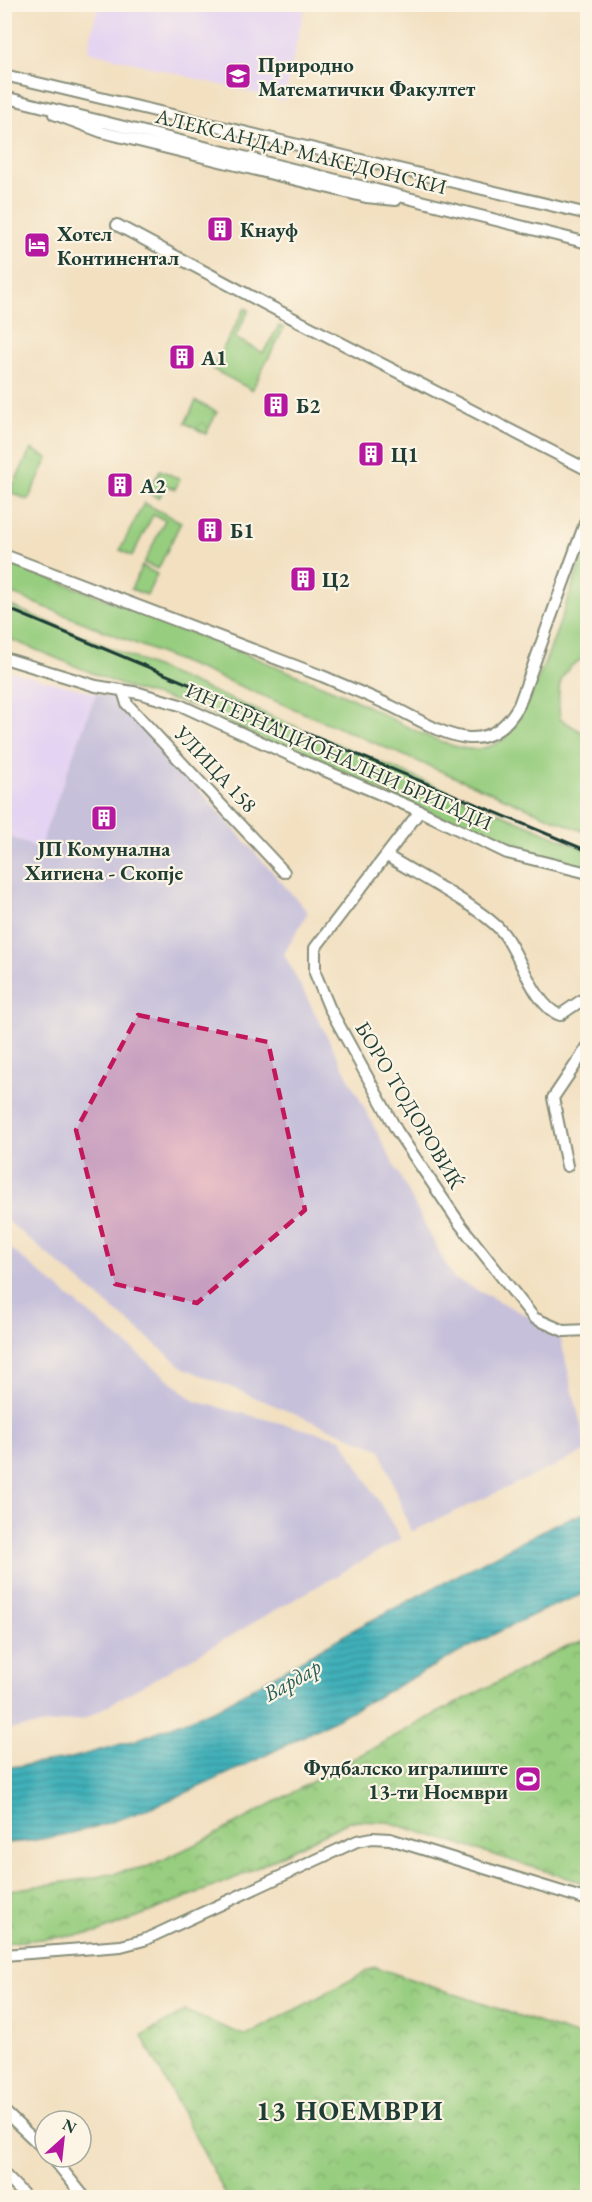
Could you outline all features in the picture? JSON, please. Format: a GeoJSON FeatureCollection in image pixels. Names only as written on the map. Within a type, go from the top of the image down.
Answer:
{"type":"FeatureCollection","features":[{"type":"Feature","properties":{"kind":"street","name":"АЛЕКСАНДАР МАКЕДОНСКИ"},"geometry":{"type":"LineString","coordinates":[[4,75],[588,214]]}},
{"type":"Feature","properties":{"kind":"street","name":"АЛЕКСАНДАР МАКЕДОНСКИ"},"geometry":{"type":"LineString","coordinates":[[4,97],[43,106],[76,124],[112,135],[366,197],[408,198],[588,243]]}},
{"type":"Feature","properties":{"kind":"street"},"geometry":{"type":"LineString","coordinates":[[117,225],[588,470]]}},
{"type":"Feature","properties":{"kind":"street"},"geometry":{"type":"LineString","coordinates":[[4,555],[351,688],[456,737],[475,739],[499,732],[509,723],[519,705],[588,515]]}},
{"type":"Feature","properties":{"kind":"street","name":"ИНТЕРНАЦИОНАЛНИ БРИГАДИ"},"geometry":{"type":"LineString","coordinates":[[4,658],[180,705],[420,811],[507,853],[588,873]]}},
{"type":"Feature","properties":{"kind":"street","name":"УЛИЦА 158"},"geometry":{"type":"LineString","coordinates":[[123,691],[127,704],[284,872]]}},
{"type":"Feature","properties":{"kind":"street","name":"БОРО ТОДОРОВИЌ"},"geometry":{"type":"LineString","coordinates":[[420,811],[315,948],[315,973],[329,1007],[397,1131],[487,1262],[534,1318],[564,1331],[588,1330]]}},
{"type":"Feature","properties":{"kind":"street"},"geometry":{"type":"LineString","coordinates":[[387,856],[492,922],[509,942],[537,995],[554,1013],[560,1014],[588,996]]}},
{"type":"Feature","properties":{"kind":"street"},"geometry":{"type":"LineString","coordinates":[[567,1166],[553,1098],[586,1053]]}},
{"type":"Feature","properties":{"kind":"street"},"geometry":{"type":"LineString","coordinates":[[4,1955],[122,1946],[144,1940],[357,1841],[372,1838],[390,1839],[588,1900]]}},
{"type":"Feature","properties":{"kind":"street"},"geometry":{"type":"LineString","coordinates":[[4,2111],[33,2139]]}},
{"type":"Feature","properties":{"kind":"street"},"geometry":{"type":"LineString","coordinates":[[62,2169],[85,2198]]}},
{"type":"Feature","properties":{"kind":"street"},"geometry":{"type":"LineString","coordinates":[[4,2174],[27,2198]]}},
{"type":"Feature","properties":{"kind":"highlighted area"},"geometry":{"type":"Polygon","coordinates":[[[138,1015],[268,1042],[305,1210],[197,1303],[115,1284],[76,1130],[138,1015]]]}},
{"type":"Feature","properties":{"kind":"shaded area","name":"Природно Математички Факултет"},"geometry":{"type":"Polygon","coordinates":[[[98,5],[305,5],[284,101],[88,51],[98,5]]]}},
{"type":"Feature","properties":{"kind":"shaded area"},"geometry":{"type":"Polygon","coordinates":[[[5,670],[96,693],[39,849],[5,834],[5,670]]]}},
{"type":"Feature","properties":{"kind":"shaded area"},"geometry":{"type":"Polygon","coordinates":[[[96,693],[118,699],[308,912],[284,954],[453,1278],[559,1332],[587,1451],[411,1532],[380,1449],[184,1368],[5,1219],[4,834],[39,849],[96,693]]]}},
{"type":"Feature","properties":{"kind":"shaded area"},"geometry":{"type":"Polygon","coordinates":[[[5,1244],[195,1401],[342,1439],[401,1539],[84,1719],[5,1730],[5,1244]]]}},
{"type":"Feature","properties":{"kind":"green space"},"geometry":{"type":"Polygon","coordinates":[[[245,308],[249,310],[235,338],[263,353],[279,326],[284,328],[252,390],[212,369],[245,308]]]}},
{"type":"Feature","properties":{"kind":"green space"},"geometry":{"type":"Polygon","coordinates":[[[196,401],[217,412],[206,434],[185,423],[196,401]]]}},
{"type":"Feature","properties":{"kind":"green space"},"geometry":{"type":"Polygon","coordinates":[[[31,449],[48,458],[28,500],[10,492],[31,449]]]}},
{"type":"Feature","properties":{"kind":"green space"},"geometry":{"type":"Polygon","coordinates":[[[160,470],[180,479],[175,489],[166,485],[159,498],[148,493],[160,470]]]}},
{"type":"Feature","properties":{"kind":"green space"},"geometry":{"type":"Polygon","coordinates":[[[144,503],[181,522],[158,569],[144,563],[165,520],[153,515],[132,556],[120,550],[144,503]]]}},
{"type":"Feature","properties":{"kind":"green space"},"geometry":{"type":"Polygon","coordinates":[[[587,543],[587,657],[569,668],[564,675],[559,690],[559,699],[560,719],[587,735],[587,833],[214,675],[5,591],[5,562],[297,675],[338,692],[430,737],[462,748],[477,749],[501,741],[513,728],[525,707],[550,650],[587,543]]]}},
{"type":"Feature","properties":{"kind":"green space"},"geometry":{"type":"Polygon","coordinates":[[[142,566],[157,574],[147,595],[131,589],[142,566]]]}},
{"type":"Feature","properties":{"kind":"green space"},"geometry":{"type":"Polygon","coordinates":[[[4,603],[587,850],[587,869],[523,853],[255,736],[197,707],[131,689],[5,637],[4,603]]]}},
{"type":"Feature","properties":{"kind":"green space"},"geometry":{"type":"Polygon","coordinates":[[[587,1640],[587,1884],[388,1822],[350,1821],[240,1876],[97,1933],[5,1943],[5,1891],[91,1878],[150,1866],[213,1836],[428,1718],[569,1645],[587,1640]]]}},
{"type":"Feature","properties":{"kind":"green space"},"geometry":{"type":"Polygon","coordinates":[[[375,1967],[587,2039],[587,2197],[227,2197],[142,2036],[185,2011],[246,2036],[375,1967]]]}},
{"type":"Feature","properties":{"kind":"water","name":"Вардар"},"geometry":{"type":"Polygon","coordinates":[[[587,1512],[587,1593],[516,1623],[287,1744],[178,1796],[122,1818],[65,1835],[5,1843],[5,1768],[68,1759],[136,1740],[218,1708],[355,1629],[557,1523],[587,1512]]]}},
{"type":"Feature","properties":{"kind":"railway"},"geometry":{"type":"LineString","coordinates":[[4,607],[588,851]]}},
{"type":"Feature","properties":{"kind":"place","name":"Природно Математички Факултет"},"geometry":{"type":"Point","coordinates":[238,76]}},
{"type":"Feature","properties":{"kind":"place","name":"Кнауф"},"geometry":{"type":"Point","coordinates":[220,229]}},
{"type":"Feature","properties":{"kind":"place","name":"Хотел Континентал"},"geometry":{"type":"Point","coordinates":[37,245]}},
{"type":"Feature","properties":{"kind":"place","name":"А1"},"geometry":{"type":"Point","coordinates":[182,357]}},
{"type":"Feature","properties":{"kind":"place","name":"Б2"},"geometry":{"type":"Point","coordinates":[276,405]}},
{"type":"Feature","properties":{"kind":"place","name":"Ц1"},"geometry":{"type":"Point","coordinates":[371,454]}},
{"type":"Feature","properties":{"kind":"place","name":"А2"},"geometry":{"type":"Point","coordinates":[120,485]}},
{"type":"Feature","properties":{"kind":"place","name":"Б1"},"geometry":{"type":"Point","coordinates":[210,530]}},
{"type":"Feature","properties":{"kind":"place","name":"Ц2"},"geometry":{"type":"Point","coordinates":[303,579]}},
{"type":"Feature","properties":{"kind":"place","name":"ЈП Комунална Хигиена - Скопје"},"geometry":{"type":"Point","coordinates":[104,818]}},
{"type":"Feature","properties":{"kind":"place","name":"Фудбалско игралиште 13-ти Ноември"},"geometry":{"type":"Point","coordinates":[528,1779]}},
{"type":"Feature","properties":{"kind":"district","name":"13 НОЕМВРИ"},"geometry":{"type":"Point","coordinates":[350,2110]}}]}
